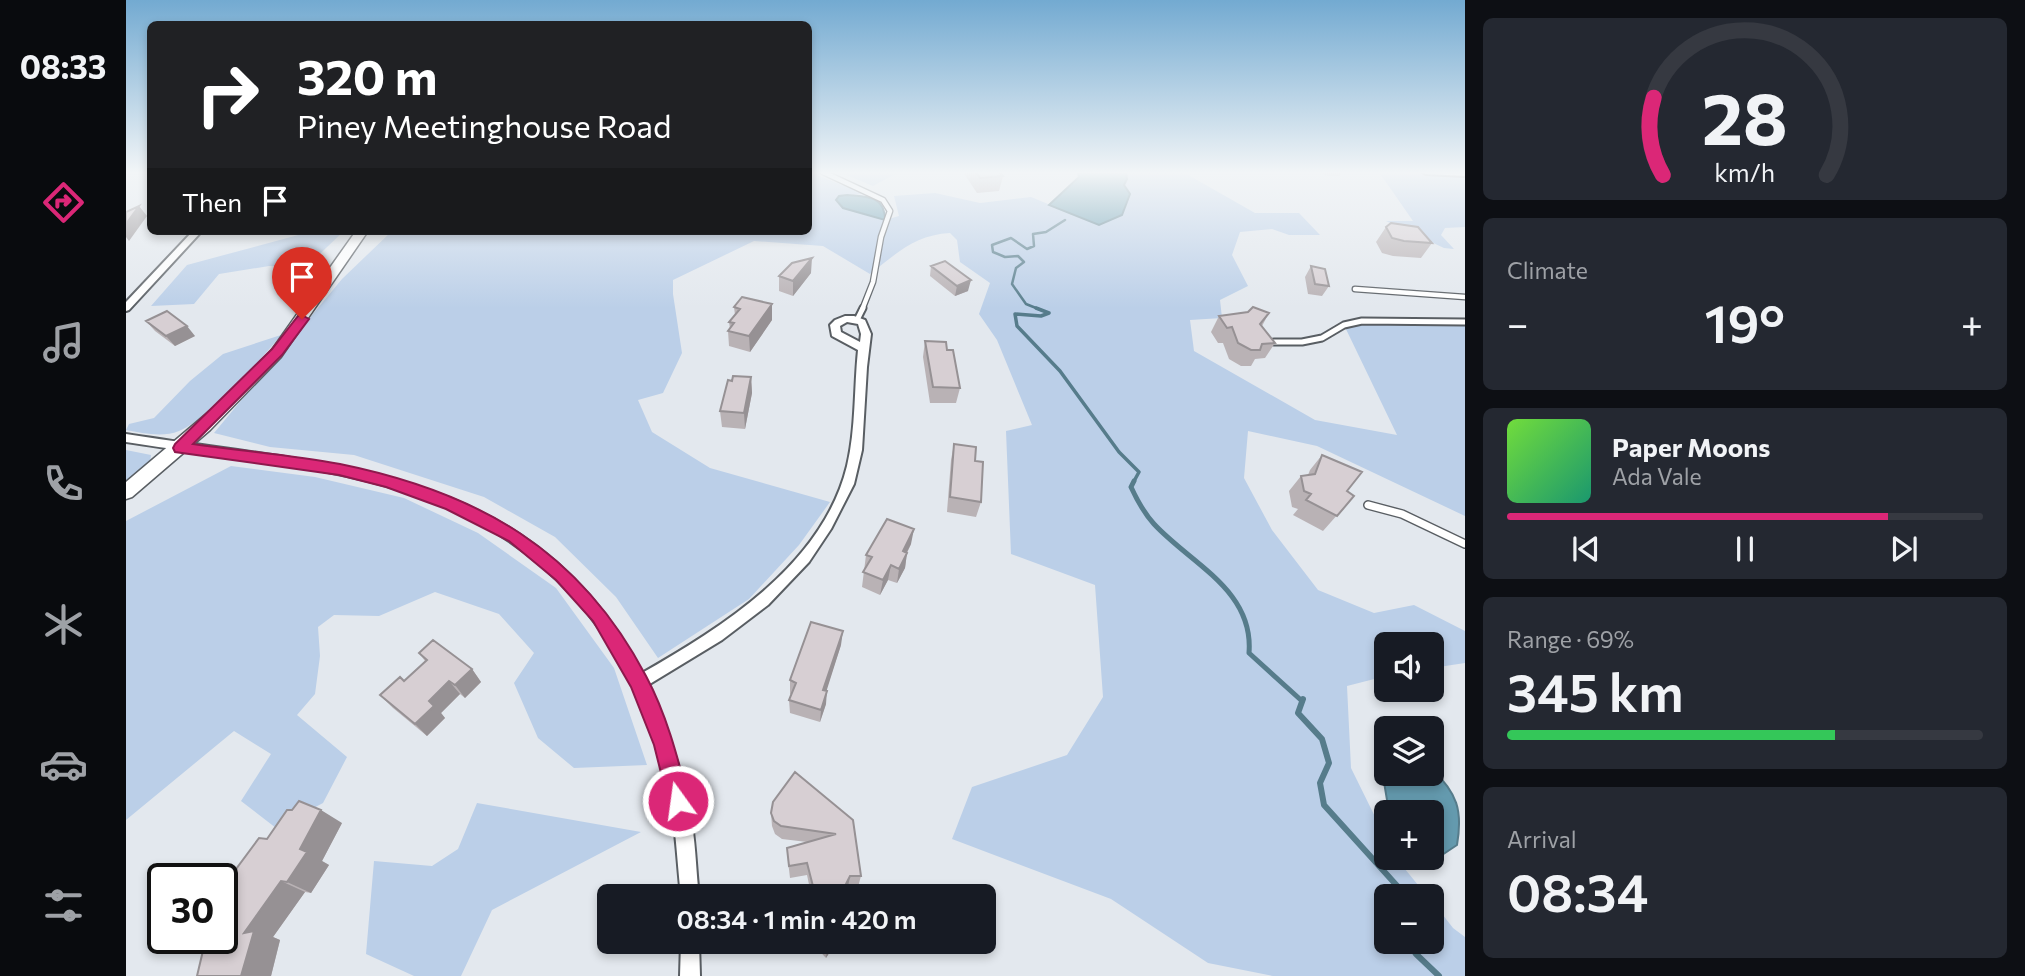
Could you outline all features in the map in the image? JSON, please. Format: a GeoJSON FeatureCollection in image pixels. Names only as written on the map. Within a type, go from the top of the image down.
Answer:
{"type":"FeatureCollection","features":[{"type":"Feature","properties":{"kind":"main road"},"geometry":{"type":"LineString","coordinates":[[126,492],[181,448],[277,352],[302,319],[337,262],[359,235]]}},
{"type":"Feature","properties":{"kind":"street"},"geometry":{"type":"LineString","coordinates":[[126,308],[194,235]]}},
{"type":"Feature","properties":{"kind":"street"},"geometry":{"type":"LineString","coordinates":[[639,682],[716,638],[756,608],[806,558],[839,506],[853,467],[860,424],[866,334],[862,322],[841,319],[835,325],[836,334],[863,348]]}},
{"type":"Feature","properties":{"kind":"street"},"geometry":{"type":"LineString","coordinates":[[126,438],[339,470],[388,481],[451,504],[515,537],[562,575],[599,616],[639,682],[664,745],[683,822],[689,884]]}},
{"type":"Feature","properties":{"kind":"street"},"geometry":{"type":"LineString","coordinates":[[690,954],[690,976]]}},
{"type":"Feature","properties":{"kind":"lane"},"geometry":{"type":"LineString","coordinates":[[857,320],[876,278],[880,238],[889,218]]}},
{"type":"Feature","properties":{"kind":"lane"},"geometry":{"type":"LineString","coordinates":[[1355,289],[1465,297]]}},
{"type":"Feature","properties":{"kind":"lane"},"geometry":{"type":"LineString","coordinates":[[1274,342],[1302,342],[1322,338],[1344,325],[1362,321],[1465,322]]}},
{"type":"Feature","properties":{"kind":"lane"},"geometry":{"type":"LineString","coordinates":[[1368,505],[1402,514],[1465,544]]}},
{"type":"Feature","properties":{"kind":"shaded area"},"geometry":{"type":"Polygon","coordinates":[[[812,218],[876,218],[885,220],[894,218],[1081,218],[1099,225],[1104,218],[1303,218],[1320,235],[1289,235],[1272,229],[1240,232],[1232,255],[1248,286],[1220,300],[1222,318],[1190,320],[1194,351],[1315,420],[1397,435],[1344,325],[1362,321],[1465,322],[1465,516],[1317,446],[1248,431],[1244,478],[1272,530],[1318,590],[1374,613],[1414,605],[1465,631],[1465,663],[1444,666],[1444,632],[1374,632],[1374,679],[1347,686],[1351,768],[1374,815],[1374,870],[1406,870],[1417,884],[1374,884],[1374,954],[1444,954],[1444,916],[1465,937],[1465,976],[1273,976],[1208,963],[1111,899],[952,839],[972,787],[1067,755],[1103,697],[1095,585],[1011,554],[1006,431],[1032,425],[997,340],[979,314],[990,283],[960,262],[957,240],[950,233],[916,241],[870,274],[823,246],[754,241],[673,280],[682,353],[663,393],[638,400],[652,432],[710,468],[830,502],[799,545],[749,599],[658,658],[616,597],[555,537],[484,497],[354,455],[270,447],[214,433],[342,279],[388,235],[812,235],[812,218]]]}},
{"type":"Feature","properties":{"kind":"shaded area"},"geometry":{"type":"Polygon","coordinates":[[[1080,218],[1116,218],[1099,225],[1080,218]]]}},
{"type":"Feature","properties":{"kind":"shaded area"},"geometry":{"type":"Polygon","coordinates":[[[1411,218],[1465,218],[1465,227],[1445,228],[1441,235],[1454,249],[1444,248],[1386,221],[1413,221],[1411,218]]]}},
{"type":"Feature","properties":{"kind":"shaded area"},"geometry":{"type":"Polygon","coordinates":[[[298,235],[340,235],[306,267],[269,266],[219,274],[194,304],[151,306],[187,265],[298,235]]]}},
{"type":"Feature","properties":{"kind":"shaded area"},"geometry":{"type":"Polygon","coordinates":[[[281,335],[233,388],[191,425],[166,434],[126,430],[129,424],[154,418],[190,381],[223,354],[281,335]]]}},
{"type":"Feature","properties":{"kind":"shaded area"},"geometry":{"type":"Polygon","coordinates":[[[126,450],[151,455],[150,463],[126,483],[126,450]]]}},
{"type":"Feature","properties":{"kind":"shaded area"},"geometry":{"type":"Polygon","coordinates":[[[231,466],[315,477],[404,498],[478,533],[556,588],[614,668],[647,765],[574,768],[538,738],[514,683],[534,653],[499,614],[435,592],[379,616],[334,615],[318,627],[320,656],[315,694],[297,715],[347,757],[323,803],[276,828],[241,801],[271,754],[234,731],[126,820],[126,521],[231,466]]]}},
{"type":"Feature","properties":{"kind":"shaded area"},"geometry":{"type":"Polygon","coordinates":[[[1444,783],[1452,794],[1458,812],[1457,845],[1444,854],[1444,800],[1387,800],[1385,786],[1444,786],[1444,783]]]}},
{"type":"Feature","properties":{"kind":"shaded area"},"geometry":{"type":"Polygon","coordinates":[[[477,803],[641,832],[492,910],[461,976],[414,976],[366,954],[374,861],[432,866],[458,849],[477,803]]]}},
{"type":"Feature","properties":{"kind":"building"},"geometry":{"type":"Polygon","coordinates":[[[1391,223],[1418,227],[1432,243],[1392,238],[1386,227],[1391,223]]]}},
{"type":"Feature","properties":{"kind":"building"},"geometry":{"type":"Polygon","coordinates":[[[812,258],[793,281],[779,276],[792,263],[812,258]]]}},
{"type":"Feature","properties":{"kind":"building"},"geometry":{"type":"Polygon","coordinates":[[[945,261],[971,280],[957,286],[931,266],[945,261]]]}},
{"type":"Feature","properties":{"kind":"building"},"geometry":{"type":"Polygon","coordinates":[[[1311,266],[1325,269],[1329,286],[1315,284],[1311,266]]]}},
{"type":"Feature","properties":{"kind":"building"},"geometry":{"type":"Polygon","coordinates":[[[742,297],[772,304],[749,336],[728,331],[734,323],[729,322],[740,309],[734,307],[742,297]]]}},
{"type":"Feature","properties":{"kind":"building"},"geometry":{"type":"Polygon","coordinates":[[[1253,307],[1269,313],[1260,324],[1275,343],[1262,344],[1260,350],[1251,350],[1238,343],[1232,327],[1227,328],[1219,316],[1248,312],[1253,307]]]}},
{"type":"Feature","properties":{"kind":"building"},"geometry":{"type":"Polygon","coordinates":[[[167,311],[187,326],[166,336],[146,321],[167,311]]]}},
{"type":"Feature","properties":{"kind":"building"},"geometry":{"type":"Polygon","coordinates":[[[925,341],[946,342],[947,350],[953,350],[960,388],[933,387],[925,341]]]}},
{"type":"Feature","properties":{"kind":"building"},"geometry":{"type":"Polygon","coordinates":[[[733,376],[751,377],[744,413],[720,411],[728,380],[732,381],[733,376]]]}},
{"type":"Feature","properties":{"kind":"building"},"geometry":{"type":"Polygon","coordinates":[[[954,444],[976,447],[975,461],[983,462],[981,502],[950,497],[954,444]]]}},
{"type":"Feature","properties":{"kind":"building"},"geometry":{"type":"Polygon","coordinates":[[[1322,455],[1362,472],[1347,491],[1354,496],[1337,516],[1306,500],[1311,494],[1304,491],[1301,476],[1315,474],[1322,455]]]}},
{"type":"Feature","properties":{"kind":"building"},"geometry":{"type":"Polygon","coordinates":[[[887,519],[914,529],[903,551],[907,553],[899,569],[891,565],[883,580],[863,572],[872,557],[866,555],[887,519]]]}},
{"type":"Feature","properties":{"kind":"building"},"geometry":{"type":"Polygon","coordinates":[[[811,622],[843,631],[823,690],[827,691],[821,710],[789,700],[796,683],[790,680],[811,622]]]}},
{"type":"Feature","properties":{"kind":"building"},"geometry":{"type":"Polygon","coordinates":[[[433,640],[472,669],[455,685],[449,681],[429,701],[434,706],[415,724],[380,695],[400,677],[404,681],[427,660],[419,653],[433,640]]]}},
{"type":"Feature","properties":{"kind":"building"},"geometry":{"type":"Polygon","coordinates":[[[795,772],[853,820],[861,876],[850,876],[846,884],[812,884],[807,863],[789,866],[787,848],[836,834],[781,826],[774,821],[771,813],[773,802],[795,772]]]}},
{"type":"Feature","properties":{"kind":"building"},"geometry":{"type":"Polygon","coordinates":[[[299,801],[321,810],[300,849],[307,852],[287,882],[281,881],[244,933],[254,931],[241,976],[197,976],[202,954],[238,954],[238,866],[259,838],[267,839],[287,810],[292,810],[299,801]]]}},
{"type":"Feature","properties":{"kind":"waterway"},"geometry":{"type":"LineString","coordinates":[[1036,308],[1026,304],[1012,284],[1016,268],[1024,262],[1018,256],[1005,257],[993,252],[992,245],[1011,238],[1027,249],[1034,246],[1033,234],[1046,232],[1065,220]]}},
{"type":"Feature","properties":{"kind":"waterway"},"geometry":{"type":"LineString","coordinates":[[1036,308],[1049,313],[1041,316],[1015,314],[1017,326],[1060,371],[1119,452],[1139,472],[1133,483]]}},
{"type":"Feature","properties":{"kind":"waterway"},"geometry":{"type":"LineString","coordinates":[[1036,308],[1041,310]]}},
{"type":"Feature","properties":{"kind":"waterway"},"geometry":{"type":"LineString","coordinates":[[1133,483],[1131,487],[1150,520],[1231,595],[1248,631],[1249,653],[1302,701]]}},
{"type":"Feature","properties":{"kind":"waterway"},"geometry":{"type":"LineString","coordinates":[[1303,699],[1298,713],[1322,739],[1329,763],[1320,783],[1324,805],[1395,884]]}},
{"type":"Feature","properties":{"kind":"waterway"},"geometry":{"type":"LineString","coordinates":[[1416,954],[1439,976]]}},
{"type":"Feature","properties":{"kind":"route"},"geometry":{"type":"LineString","coordinates":[[302,319],[277,352],[181,448],[339,470],[388,481],[451,504],[515,537],[562,575],[599,616],[639,682],[664,745],[678,801]]}}]}
